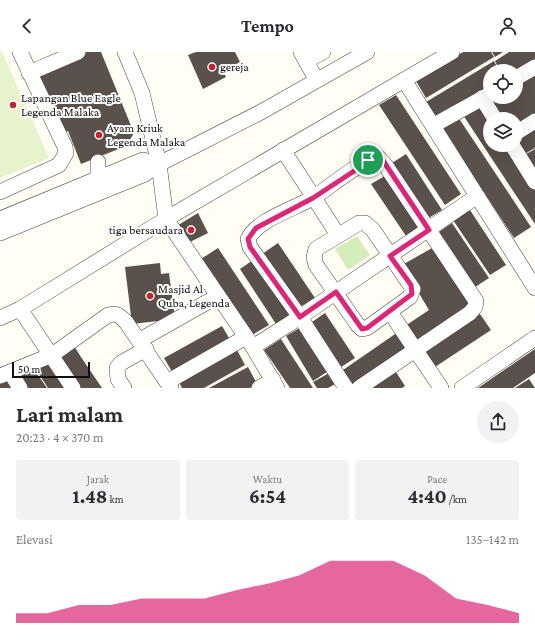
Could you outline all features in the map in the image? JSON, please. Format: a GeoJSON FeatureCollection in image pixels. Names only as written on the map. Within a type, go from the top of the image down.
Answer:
{"type":"FeatureCollection","features":[{"type":"Feature","properties":{"kind":"street"},"geometry":{"type":"LineString","coordinates":[[25,63],[56,52]]}},
{"type":"Feature","properties":{"kind":"street"},"geometry":{"type":"LineString","coordinates":[[25,63],[78,52]]}},
{"type":"Feature","properties":{"kind":"street"},"geometry":{"type":"LineString","coordinates":[[125,52],[142,93],[160,164],[166,219],[250,342],[275,384],[259,388]]}},
{"type":"Feature","properties":{"kind":"street"},"geometry":{"type":"LineString","coordinates":[[316,79],[303,57],[323,52]]}},
{"type":"Feature","properties":{"kind":"street"},"geometry":{"type":"LineString","coordinates":[[0,233],[145,174],[160,164],[261,112],[316,79],[367,52]]}},
{"type":"Feature","properties":{"kind":"street"},"geometry":{"type":"LineString","coordinates":[[0,318],[20,309],[166,219],[452,52]]}},
{"type":"Feature","properties":{"kind":"street"},"geometry":{"type":"LineString","coordinates":[[0,192],[59,165],[66,152],[25,63]]}},
{"type":"Feature","properties":{"kind":"street"},"geometry":{"type":"LineString","coordinates":[[523,74],[535,68]]}},
{"type":"Feature","properties":{"kind":"street"},"geometry":{"type":"LineString","coordinates":[[404,80],[477,196],[530,269],[535,288]]}},
{"type":"Feature","properties":{"kind":"street"},"geometry":{"type":"LineString","coordinates":[[434,126],[483,98]]}},
{"type":"Feature","properties":{"kind":"street"},"geometry":{"type":"LineString","coordinates":[[523,129],[535,121]]}},
{"type":"Feature","properties":{"kind":"street"},"geometry":{"type":"LineString","coordinates":[[282,150],[338,235]]}},
{"type":"Feature","properties":{"kind":"street"},"geometry":{"type":"LineString","coordinates":[[517,152],[534,178]]}},
{"type":"Feature","properties":{"kind":"street"},"geometry":{"type":"LineString","coordinates":[[346,388],[300,317],[250,247],[248,239],[256,228],[313,198],[368,160],[379,158],[386,166],[476,301],[475,307],[470,313],[359,388]]}},
{"type":"Feature","properties":{"kind":"street"},"geometry":{"type":"LineString","coordinates":[[0,219],[98,178],[123,161],[143,160],[160,164]]}},
{"type":"Feature","properties":{"kind":"street"},"geometry":{"type":"LineString","coordinates":[[98,162],[98,178]]}},
{"type":"Feature","properties":{"kind":"street"},"geometry":{"type":"LineString","coordinates":[[20,388],[5,374],[52,354],[108,315],[115,313],[126,322],[143,344],[169,385],[300,317],[477,196]]}},
{"type":"Feature","properties":{"kind":"street"},"geometry":{"type":"LineString","coordinates":[[365,222],[373,230],[413,289],[410,297],[367,328],[362,329],[316,264],[314,257],[316,249],[338,235],[359,223],[365,222]]}},
{"type":"Feature","properties":{"kind":"street"},"geometry":{"type":"LineString","coordinates":[[124,388],[118,379],[117,368],[121,363],[143,344],[218,296]]}},
{"type":"Feature","properties":{"kind":"street"},"geometry":{"type":"LineString","coordinates":[[20,309],[52,354],[73,388]]}},
{"type":"Feature","properties":{"kind":"street"},"geometry":{"type":"LineString","coordinates":[[390,312],[441,388]]}},
{"type":"Feature","properties":{"kind":"street"},"geometry":{"type":"LineString","coordinates":[[462,388],[535,338]]}},
{"type":"Feature","properties":{"kind":"green space","name":"Lapangan Blue Eagle Legenda Malaka"},"geometry":{"type":"Polygon","coordinates":[[[0,52],[2,52],[49,158],[0,178],[0,52]]]}},
{"type":"Feature","properties":{"kind":"green space"},"geometry":{"type":"Polygon","coordinates":[[[357,236],[370,255],[348,270],[335,249],[357,236]]]}},
{"type":"Feature","properties":{"kind":"building"},"geometry":{"type":"Polygon","coordinates":[[[82,52],[101,52],[134,133],[126,146],[81,164],[68,131],[62,133],[37,70],[82,52]]]}},
{"type":"Feature","properties":{"kind":"building","name":"gereja"},"geometry":{"type":"Polygon","coordinates":[[[196,52],[235,52],[240,62],[223,71],[226,77],[203,89],[188,55],[196,52]]]}},
{"type":"Feature","properties":{"kind":"building"},"geometry":{"type":"Polygon","coordinates":[[[463,52],[491,52],[494,57],[426,98],[416,81],[463,52]]]}},
{"type":"Feature","properties":{"kind":"building"},"geometry":{"type":"Polygon","coordinates":[[[492,52],[503,52],[495,57],[492,52]]]}},
{"type":"Feature","properties":{"kind":"building"},"geometry":{"type":"Polygon","coordinates":[[[509,52],[535,52],[535,59],[523,67],[523,64],[496,64],[495,61],[509,52]]]}},
{"type":"Feature","properties":{"kind":"building"},"geometry":{"type":"Polygon","coordinates":[[[483,68],[483,90],[436,119],[426,102],[483,68]]]}},
{"type":"Feature","properties":{"kind":"building"},"geometry":{"type":"Polygon","coordinates":[[[535,72],[535,118],[523,126],[523,112],[498,112],[493,104],[523,104],[523,79],[535,72]]]}},
{"type":"Feature","properties":{"kind":"building"},"geometry":{"type":"Polygon","coordinates":[[[396,95],[461,194],[445,205],[379,105],[396,95]]]}},
{"type":"Feature","properties":{"kind":"building"},"geometry":{"type":"Polygon","coordinates":[[[480,105],[485,112],[483,112],[483,145],[463,115],[480,105]]]}},
{"type":"Feature","properties":{"kind":"building"},"geometry":{"type":"Polygon","coordinates":[[[458,117],[531,227],[514,238],[441,127],[458,117]]]}},
{"type":"Feature","properties":{"kind":"building"},"geometry":{"type":"Polygon","coordinates":[[[535,125],[535,148],[523,155],[522,152],[523,133],[535,125]]]}},
{"type":"Feature","properties":{"kind":"building"},"geometry":{"type":"Polygon","coordinates":[[[535,149],[535,172],[523,156],[535,149]]]}},
{"type":"Feature","properties":{"kind":"building"},"geometry":{"type":"Polygon","coordinates":[[[487,152],[512,152],[535,188],[535,224],[487,152]]]}},
{"type":"Feature","properties":{"kind":"building"},"geometry":{"type":"Polygon","coordinates":[[[406,154],[442,210],[425,220],[389,165],[406,154]]]}},
{"type":"Feature","properties":{"kind":"building"},"geometry":{"type":"Polygon","coordinates":[[[388,174],[424,228],[408,239],[371,184],[388,174]]]}},
{"type":"Feature","properties":{"kind":"building"},"geometry":{"type":"Polygon","coordinates":[[[470,210],[506,265],[490,275],[453,220],[470,210]]]}},
{"type":"Feature","properties":{"kind":"building","name":"tiga bersaudara"},"geometry":{"type":"Polygon","coordinates":[[[198,213],[208,233],[186,244],[175,227],[198,213]]]}},
{"type":"Feature","properties":{"kind":"building"},"geometry":{"type":"Polygon","coordinates":[[[452,223],[489,278],[472,289],[436,234],[452,223]]]}},
{"type":"Feature","properties":{"kind":"building"},"geometry":{"type":"Polygon","coordinates":[[[278,243],[315,298],[298,308],[262,254],[278,243]]]}},
{"type":"Feature","properties":{"kind":"building"},"geometry":{"type":"Polygon","coordinates":[[[434,247],[471,305],[416,343],[405,326],[429,310],[402,265],[434,247]]]}},
{"type":"Feature","properties":{"kind":"building"},"geometry":{"type":"Polygon","coordinates":[[[218,248],[269,325],[252,335],[201,259],[218,248]]]}},
{"type":"Feature","properties":{"kind":"building"},"geometry":{"type":"Polygon","coordinates":[[[256,258],[293,313],[276,324],[240,269],[256,258]]]}},
{"type":"Feature","properties":{"kind":"building","name":"Masjid Al Quba, Legenda"},"geometry":{"type":"Polygon","coordinates":[[[160,263],[161,274],[169,273],[175,319],[132,324],[125,267],[160,263]]]}},
{"type":"Feature","properties":{"kind":"building"},"geometry":{"type":"Polygon","coordinates":[[[325,313],[355,358],[338,369],[309,324],[325,313]]]}},
{"type":"Feature","properties":{"kind":"building"},"geometry":{"type":"Polygon","coordinates":[[[480,314],[491,330],[435,367],[424,351],[480,314]]]}},
{"type":"Feature","properties":{"kind":"building"},"geometry":{"type":"Polygon","coordinates":[[[222,326],[232,343],[174,375],[164,358],[222,326]]]}},
{"type":"Feature","properties":{"kind":"building"},"geometry":{"type":"Polygon","coordinates":[[[303,326],[330,370],[313,381],[286,336],[303,326]]]}},
{"type":"Feature","properties":{"kind":"building"},"geometry":{"type":"Polygon","coordinates":[[[398,332],[409,348],[354,386],[343,370],[398,332]]]}},
{"type":"Feature","properties":{"kind":"building"},"geometry":{"type":"Polygon","coordinates":[[[281,339],[313,388],[290,388],[264,350],[281,339]]]}},
{"type":"Feature","properties":{"kind":"building"},"geometry":{"type":"Polygon","coordinates":[[[74,346],[102,388],[78,388],[58,357],[74,346]]]}},
{"type":"Feature","properties":{"kind":"building"},"geometry":{"type":"Polygon","coordinates":[[[236,348],[245,365],[204,388],[182,388],[178,380],[236,348]]]}},
{"type":"Feature","properties":{"kind":"building"},"geometry":{"type":"Polygon","coordinates":[[[535,349],[535,373],[513,388],[478,388],[535,349]]]}},
{"type":"Feature","properties":{"kind":"building"},"geometry":{"type":"Polygon","coordinates":[[[51,357],[72,388],[48,388],[35,368],[51,357]]]}},
{"type":"Feature","properties":{"kind":"building"},"geometry":{"type":"Polygon","coordinates":[[[248,367],[257,384],[250,388],[209,388],[248,367]]]}},
{"type":"Feature","properties":{"kind":"building"},"geometry":{"type":"Polygon","coordinates":[[[33,368],[47,388],[22,388],[16,378],[33,368]]]}},
{"type":"Feature","properties":{"kind":"building"},"geometry":{"type":"Polygon","coordinates":[[[394,369],[405,386],[402,388],[367,388],[394,369]]]}},
{"type":"Feature","properties":{"kind":"building"},"geometry":{"type":"Polygon","coordinates":[[[331,372],[337,383],[328,388],[317,388],[313,382],[331,372]]]}},
{"type":"Feature","properties":{"kind":"building"},"geometry":{"type":"Polygon","coordinates":[[[8,379],[14,388],[0,388],[0,384],[8,379]]]}},
{"type":"Feature","properties":{"kind":"building"},"geometry":{"type":"Polygon","coordinates":[[[529,379],[535,388],[515,388],[529,379]]]}},
{"type":"Feature","properties":{"kind":"place","name":"gereja"},"geometry":{"type":"Point","coordinates":[212,67]}},
{"type":"Feature","properties":{"kind":"place","name":"Lapangan Blue Eagle Legenda Malaka"},"geometry":{"type":"Point","coordinates":[13,105]}},
{"type":"Feature","properties":{"kind":"place","name":"Ayam Kriuk Legenda Malaka"},"geometry":{"type":"Point","coordinates":[99,135]}},
{"type":"Feature","properties":{"kind":"place","name":"tiga bersaudara"},"geometry":{"type":"Point","coordinates":[191,230]}},
{"type":"Feature","properties":{"kind":"place","name":"Masjid Al Quba, Legenda"},"geometry":{"type":"Point","coordinates":[150,296]}},
{"type":"Feature","properties":{"kind":"route"},"geometry":{"type":"LineString","coordinates":[[374,158],[382,159],[429,230],[390,256],[411,285],[413,289],[412,294],[367,328],[362,329],[357,324],[336,292],[300,317],[250,247],[248,239],[256,228],[313,198],[368,160],[374,158]]}}]}
